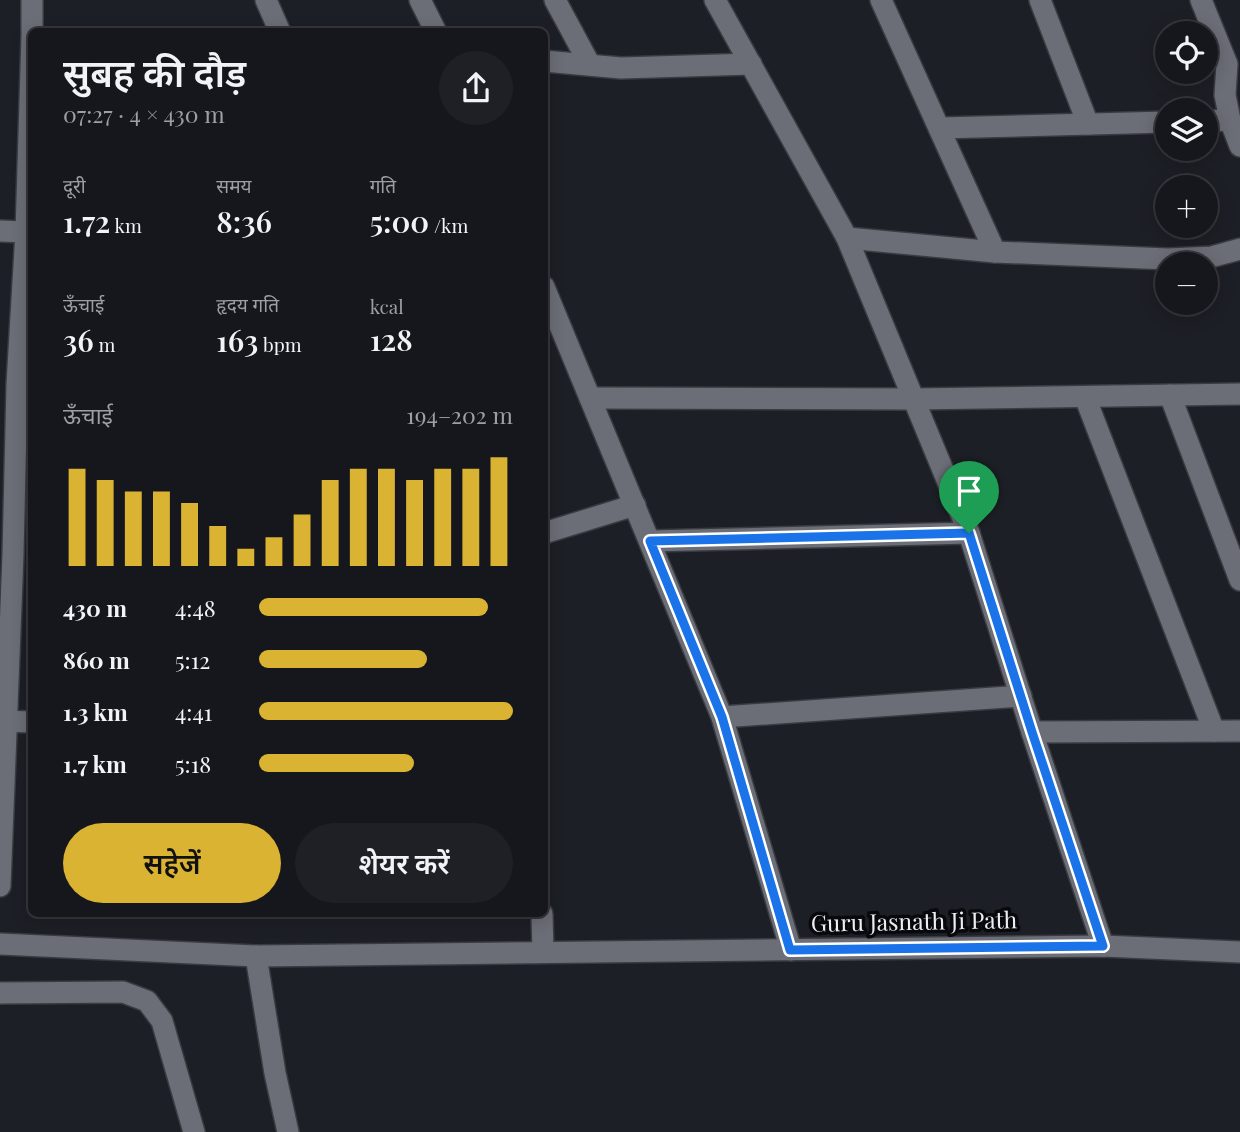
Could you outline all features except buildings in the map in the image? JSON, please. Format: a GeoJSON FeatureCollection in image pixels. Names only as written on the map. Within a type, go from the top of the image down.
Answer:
{"type":"FeatureCollection","features":[{"type":"Feature","properties":{"kind":"street"},"geometry":{"type":"LineString","coordinates":[[32,0],[32,28]]}},
{"type":"Feature","properties":{"kind":"street"},"geometry":{"type":"LineString","coordinates":[[266,0],[278,28]]}},
{"type":"Feature","properties":{"kind":"street"},"geometry":{"type":"LineString","coordinates":[[420,0],[434,28]]}},
{"type":"Feature","properties":{"kind":"street"},"geometry":{"type":"LineString","coordinates":[[555,0],[590,65]]}},
{"type":"Feature","properties":{"kind":"street"},"geometry":{"type":"LineString","coordinates":[[715,0],[847,237],[969,533],[1103,946]]}},
{"type":"Feature","properties":{"kind":"street"},"geometry":{"type":"LineString","coordinates":[[881,0],[995,252]]}},
{"type":"Feature","properties":{"kind":"street"},"geometry":{"type":"LineString","coordinates":[[1040,0],[1088,124]]}},
{"type":"Feature","properties":{"kind":"street"},"geometry":{"type":"LineString","coordinates":[[1201,0],[1234,68],[1225,94],[1230,120],[1240,146]]}},
{"type":"Feature","properties":{"kind":"street"},"geometry":{"type":"LineString","coordinates":[[548,61],[621,68],[751,64]]}},
{"type":"Feature","properties":{"kind":"street"},"geometry":{"type":"LineString","coordinates":[[1218,120],[1230,120]]}},
{"type":"Feature","properties":{"kind":"street"},"geometry":{"type":"LineString","coordinates":[[939,128],[1155,122]]}},
{"type":"Feature","properties":{"kind":"street"},"geometry":{"type":"LineString","coordinates":[[0,886],[3,721],[15,555],[16,385],[28,170]]}},
{"type":"Feature","properties":{"kind":"street"},"geometry":{"type":"LineString","coordinates":[[0,231],[26,232]]}},
{"type":"Feature","properties":{"kind":"street"},"geometry":{"type":"LineString","coordinates":[[847,237],[995,252],[1168,259],[1211,257],[1240,249]]}},
{"type":"Feature","properties":{"kind":"street"},"geometry":{"type":"LineString","coordinates":[[548,297],[722,717],[790,950]]}},
{"type":"Feature","properties":{"kind":"street"},"geometry":{"type":"LineString","coordinates":[[590,398],[914,399],[1240,394]]}},
{"type":"Feature","properties":{"kind":"street"},"geometry":{"type":"LineString","coordinates":[[1170,395],[1240,580]]}},
{"type":"Feature","properties":{"kind":"street"},"geometry":{"type":"LineString","coordinates":[[1085,397],[1214,731]]}},
{"type":"Feature","properties":{"kind":"street"},"geometry":{"type":"LineString","coordinates":[[548,532],[635,505]]}},
{"type":"Feature","properties":{"kind":"street"},"geometry":{"type":"LineString","coordinates":[[650,541],[969,533]]}},
{"type":"Feature","properties":{"kind":"street"},"geometry":{"type":"LineString","coordinates":[[722,717],[1021,696]]}},
{"type":"Feature","properties":{"kind":"street"},"geometry":{"type":"LineString","coordinates":[[3,721],[28,722]]}},
{"type":"Feature","properties":{"kind":"street"},"geometry":{"type":"LineString","coordinates":[[1032,732],[1240,731]]}},
{"type":"Feature","properties":{"kind":"street"},"geometry":{"type":"LineString","coordinates":[[542,917],[543,953]]}},
{"type":"Feature","properties":{"kind":"street","name":"Guru Jasnath Ji Path"},"geometry":{"type":"LineString","coordinates":[[0,944],[256,956],[1103,946],[1240,952]]}},
{"type":"Feature","properties":{"kind":"street"},"geometry":{"type":"LineString","coordinates":[[256,956],[275,1073],[288,1132]]}},
{"type":"Feature","properties":{"kind":"street"},"geometry":{"type":"LineString","coordinates":[[0,993],[123,992],[147,1001],[162,1021],[194,1132]]}},
{"type":"Feature","properties":{"kind":"route"},"geometry":{"type":"LineString","coordinates":[[969,533],[1103,946],[790,950],[722,717],[650,541],[969,533]]}}]}
